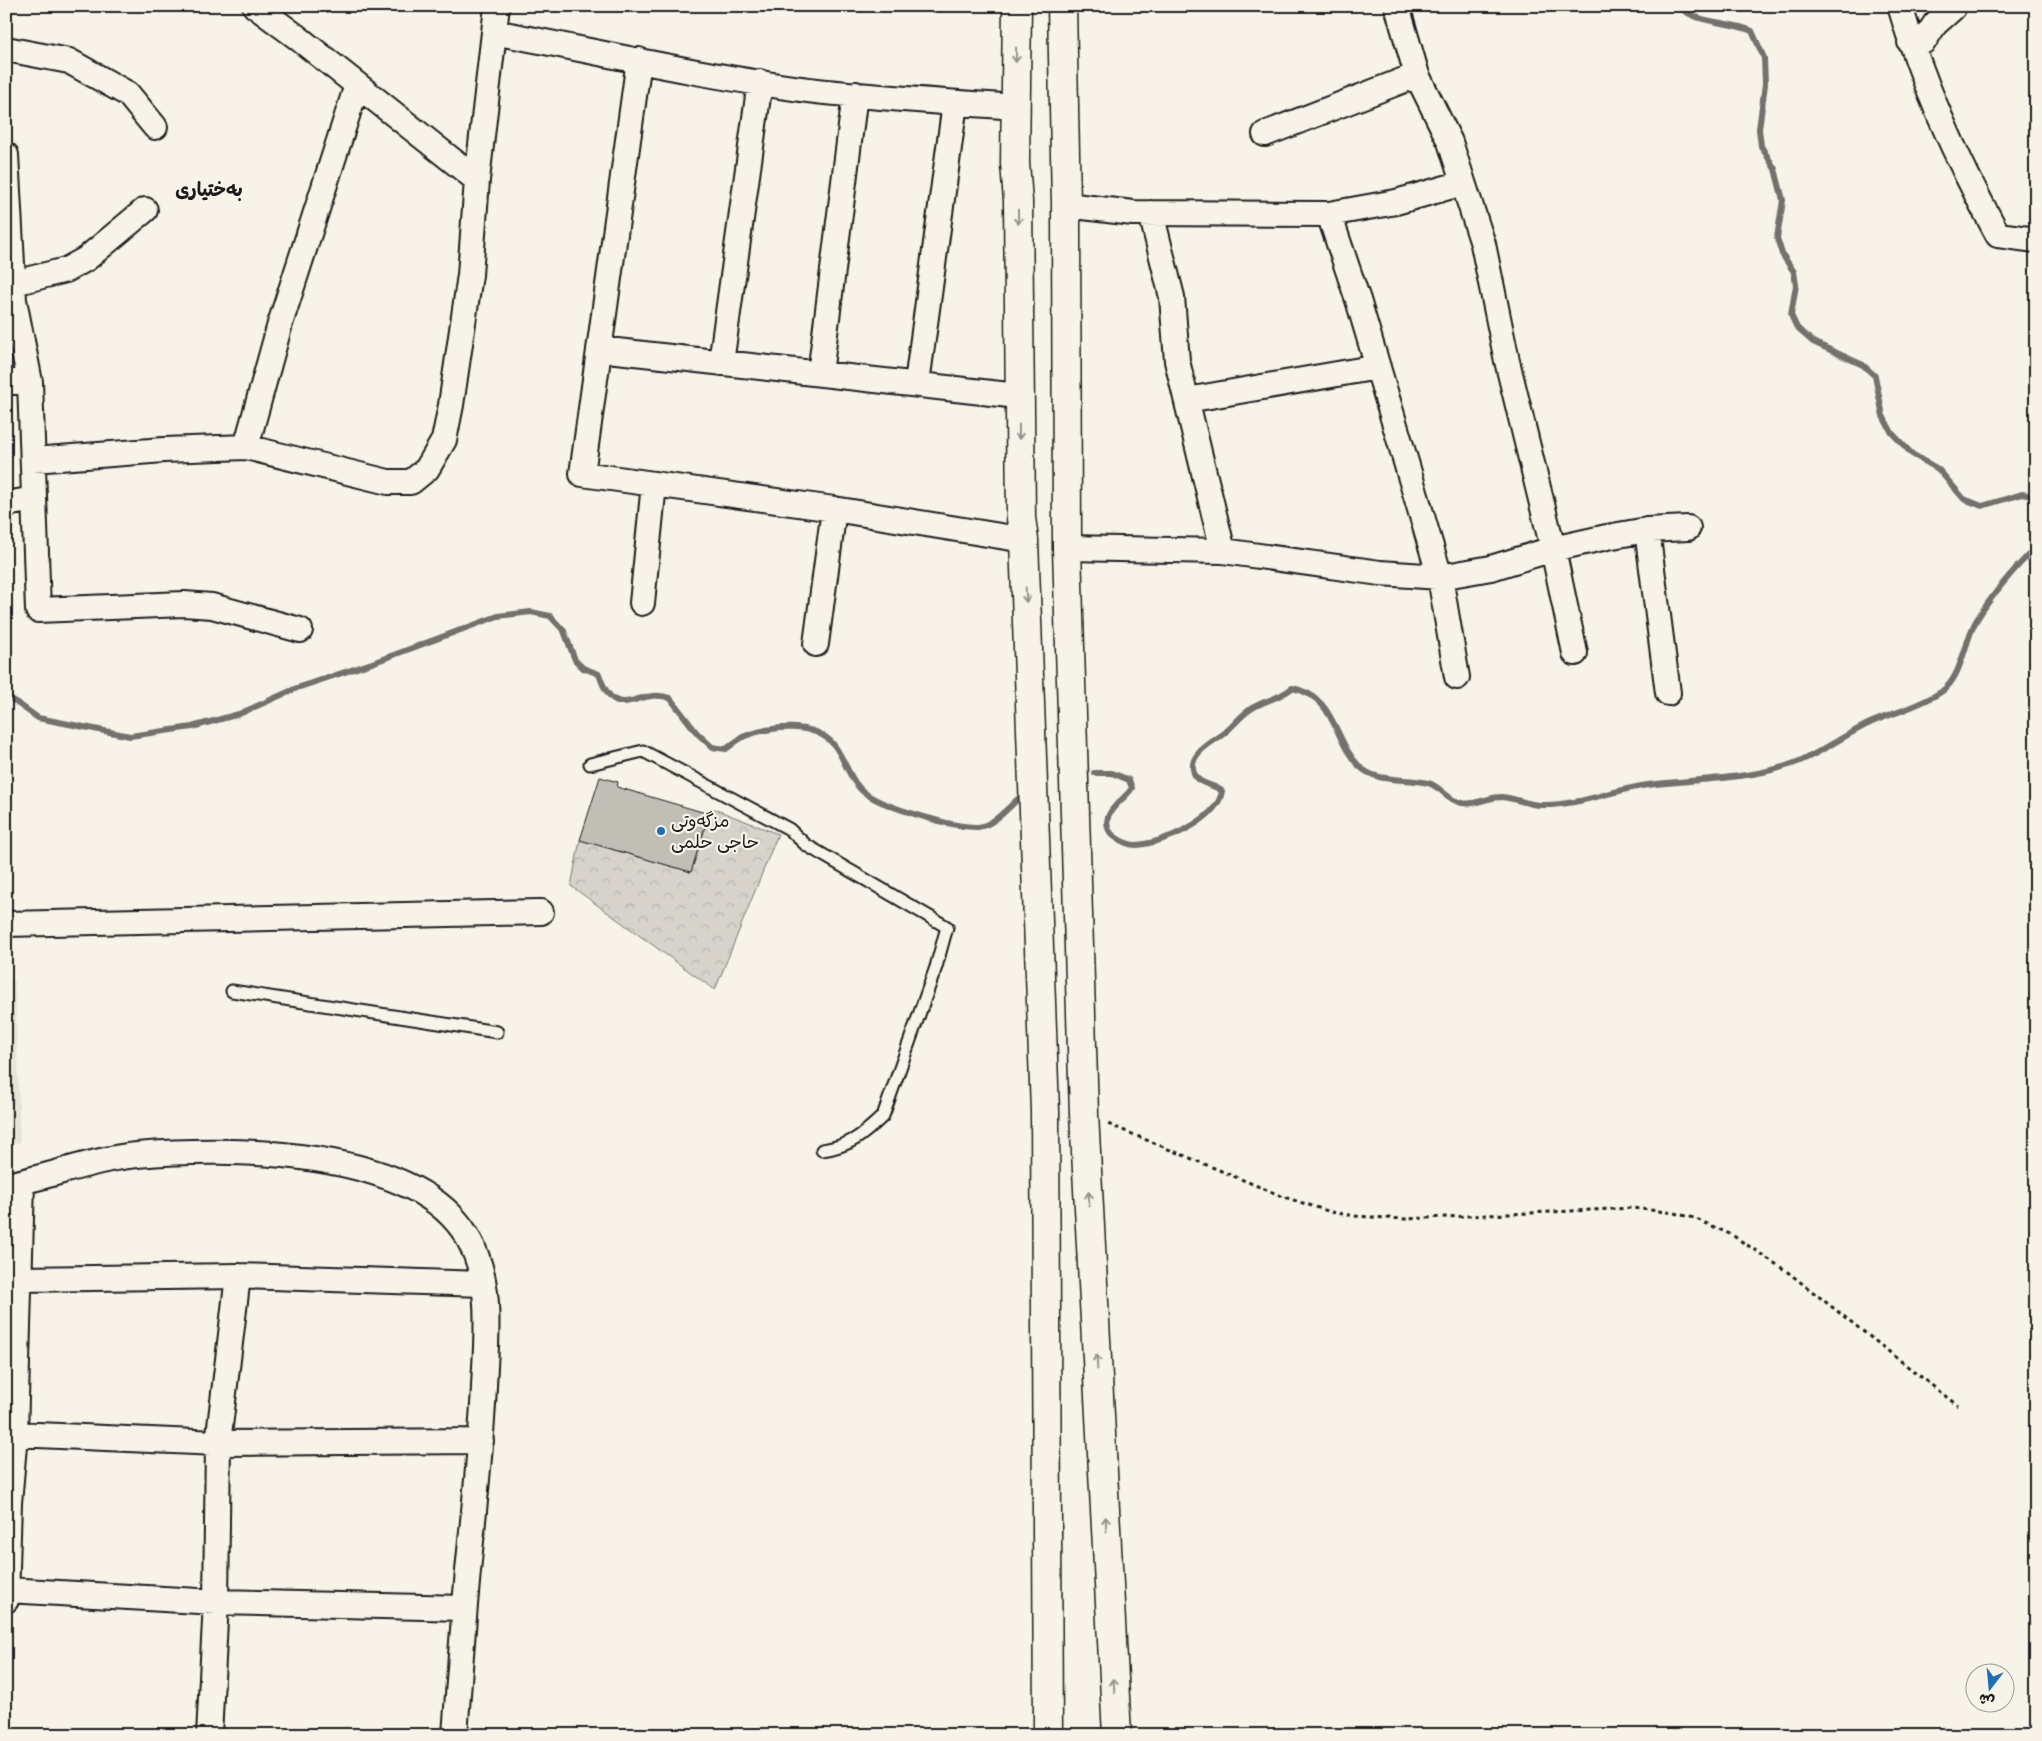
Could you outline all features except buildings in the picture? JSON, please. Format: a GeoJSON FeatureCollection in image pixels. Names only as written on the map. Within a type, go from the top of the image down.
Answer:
{"type":"FeatureCollection","features":[{"type":"Feature","properties":{"kind":"main road"},"geometry":{"type":"LineString","coordinates":[[1017,6],[1018,396],[1021,518],[1024,540],[1045,1111],[1048,1735]]}},
{"type":"Feature","properties":{"kind":"main road"},"geometry":{"type":"LineString","coordinates":[[1062,6],[1066,206],[1067,548],[1084,1114],[1117,1735]]}},
{"type":"Feature","properties":{"kind":"main road"},"geometry":{"type":"LineString","coordinates":[[1045,1111],[1084,1114]]}},
{"type":"Feature","properties":{"kind":"street"},"geometry":{"type":"LineString","coordinates":[[255,6],[286,18],[357,85],[477,180]]}},
{"type":"Feature","properties":{"kind":"street"},"geometry":{"type":"LineString","coordinates":[[33,460],[164,450],[246,447],[388,482],[411,482],[427,469],[444,440],[451,405],[470,274],[477,180],[497,6]]}},
{"type":"Feature","properties":{"kind":"street"},"geometry":{"type":"LineString","coordinates":[[1397,6],[1417,75],[1450,142],[1483,244],[1507,361],[1553,549],[1575,654]]}},
{"type":"Feature","properties":{"kind":"street"},"geometry":{"type":"LineString","coordinates":[[1900,6],[1910,42],[1961,168],[1998,235],[2035,238]]}},
{"type":"Feature","properties":{"kind":"street"},"geometry":{"type":"LineString","coordinates":[[1910,42],[1924,41],[1936,24],[1953,8]]}},
{"type":"Feature","properties":{"kind":"street"},"geometry":{"type":"LineString","coordinates":[[494,32],[760,82],[855,94],[1016,107]]}},
{"type":"Feature","properties":{"kind":"street"},"geometry":{"type":"LineString","coordinates":[[6,49],[69,61],[128,94],[155,127]]}},
{"type":"Feature","properties":{"kind":"street"},"geometry":{"type":"LineString","coordinates":[[639,60],[582,474],[834,509],[1024,540]]}},
{"type":"Feature","properties":{"kind":"street"},"geometry":{"type":"LineString","coordinates":[[1265,134],[1417,75]]}},
{"type":"Feature","properties":{"kind":"street"},"geometry":{"type":"LineString","coordinates":[[720,363],[760,82]]}},
{"type":"Feature","properties":{"kind":"street"},"geometry":{"type":"LineString","coordinates":[[246,447],[280,324],[357,85]]}},
{"type":"Feature","properties":{"kind":"street"},"geometry":{"type":"LineString","coordinates":[[820,374],[855,94]]}},
{"type":"Feature","properties":{"kind":"street"},"geometry":{"type":"LineString","coordinates":[[917,383],[955,103]]}},
{"type":"Feature","properties":{"kind":"street"},"geometry":{"type":"LineString","coordinates":[[6,155],[14,300],[30,382],[38,610],[184,604],[212,606],[300,630]]}},
{"type":"Feature","properties":{"kind":"street"},"geometry":{"type":"LineString","coordinates":[[1066,206],[1133,213],[1328,214],[1396,202],[1463,183]]}},
{"type":"Feature","properties":{"kind":"street"},"geometry":{"type":"LineString","coordinates":[[14,283],[66,270],[86,259],[145,210]]}},
{"type":"Feature","properties":{"kind":"street"},"geometry":{"type":"LineString","coordinates":[[1151,213],[1172,297],[1177,361],[1223,551]]}},
{"type":"Feature","properties":{"kind":"street"},"geometry":{"type":"LineString","coordinates":[[1328,214],[1358,300],[1440,577],[1456,677]]}},
{"type":"Feature","properties":{"kind":"street"},"geometry":{"type":"LineString","coordinates":[[599,350],[917,383],[1018,396]]}},
{"type":"Feature","properties":{"kind":"street"},"geometry":{"type":"LineString","coordinates":[[1187,400],[1378,367]]}},
{"type":"Feature","properties":{"kind":"street"},"geometry":{"type":"LineString","coordinates":[[6,382],[30,382]]}},
{"type":"Feature","properties":{"kind":"street"},"geometry":{"type":"LineString","coordinates":[[642,604],[654,484]]}},
{"type":"Feature","properties":{"kind":"street"},"geometry":{"type":"LineString","coordinates":[[6,504],[34,499]]}},
{"type":"Feature","properties":{"kind":"street"},"geometry":{"type":"LineString","coordinates":[[816,644],[834,509]]}},
{"type":"Feature","properties":{"kind":"street"},"geometry":{"type":"LineString","coordinates":[[1067,548],[1223,551],[1380,573],[1440,577],[1491,568],[1553,549],[1647,530],[1688,528]]}},
{"type":"Feature","properties":{"kind":"street"},"geometry":{"type":"LineString","coordinates":[[1647,530],[1668,693]]}},
{"type":"Feature","properties":{"kind":"street"},"geometry":{"type":"LineString","coordinates":[[6,924],[541,912]]}},
{"type":"Feature","properties":{"kind":"street"},"geometry":{"type":"LineString","coordinates":[[6,1600],[7,1503],[15,1434],[21,1279],[14,1183],[134,1155],[207,1150],[273,1153],[335,1162],[404,1184],[444,1209],[466,1235],[482,1270],[487,1317],[481,1441],[464,1608],[455,1735]]}},
{"type":"Feature","properties":{"kind":"street"},"geometry":{"type":"LineString","coordinates":[[21,1279],[238,1276],[483,1284]]}},
{"type":"Feature","properties":{"kind":"street"},"geometry":{"type":"LineString","coordinates":[[209,1735],[216,1602],[218,1443],[238,1276]]}},
{"type":"Feature","properties":{"kind":"street"},"geometry":{"type":"LineString","coordinates":[[15,1434],[218,1443],[481,1441]]}},
{"type":"Feature","properties":{"kind":"street"},"geometry":{"type":"LineString","coordinates":[[7,1590],[216,1602],[464,1608]]}},
{"type":"Feature","properties":{"kind":"lane"},"geometry":{"type":"LineString","coordinates":[[590,764],[643,750],[789,829],[806,845],[947,927],[936,967],[883,1116],[869,1130],[843,1147],[822,1150]]}},
{"type":"Feature","properties":{"kind":"lane"},"geometry":{"type":"LineString","coordinates":[[232,991],[497,1032]]}},
{"type":"Feature","properties":{"kind":"path"},"geometry":{"type":"LineString","coordinates":[[1084,1114],[1284,1197],[1331,1212],[1355,1216],[1405,1219],[1633,1208],[1674,1213],[1694,1218],[1732,1235],[1785,1270],[1958,1406]]}},
{"type":"Feature","properties":{"kind":"shaded area"},"geometry":{"type":"Polygon","coordinates":[[[6,982],[15,982],[20,1143],[6,1143],[6,982]]]}},
{"type":"Feature","properties":{"kind":"green space"},"geometry":{"type":"Polygon","coordinates":[[[712,808],[778,834],[715,990],[571,886],[580,840],[691,872],[712,808]]]}},
{"type":"Feature","properties":{"kind":"waterway"},"geometry":{"type":"LineString","coordinates":[[1678,6],[1695,16],[1752,31],[1764,58],[1765,84],[1759,129],[1761,146],[1775,169],[1783,200],[1777,238],[1782,254],[1794,272],[1796,285],[1791,315],[1797,328],[1813,342],[1863,365],[1875,376],[1883,416],[1892,433],[1912,454],[1938,469],[1964,499],[1982,506],[2022,494],[2036,497]]}},
{"type":"Feature","properties":{"kind":"waterway"},"geometry":{"type":"LineString","coordinates":[[1094,773],[1112,773],[1129,780],[1132,788],[1108,817],[1108,828],[1115,837],[1136,845],[1147,844],[1174,835],[1200,821],[1211,812],[1218,802],[1222,791],[1196,777],[1193,767],[1194,761],[1201,750],[1226,732],[1249,710],[1292,688],[1306,693],[1326,709],[1350,756],[1366,772],[1383,778],[1428,783],[1458,802],[1474,803],[1490,798],[1502,797],[1536,805],[1555,805],[1648,785],[1735,777],[1769,771],[1808,757],[1870,723],[1915,705],[1941,692],[1954,678],[1976,621],[1989,601],[2019,564],[2036,547]]}},
{"type":"Feature","properties":{"kind":"waterway"},"geometry":{"type":"LineString","coordinates":[[6,695],[38,718],[130,736],[192,727],[239,714],[297,688],[372,663],[498,616],[531,612],[550,616],[564,631],[575,660],[583,668],[599,674],[606,690],[613,698],[620,702],[658,696],[670,698],[697,733],[712,747],[726,749],[745,736],[780,728],[804,729],[816,732],[826,737],[834,745],[855,783],[865,793],[874,799],[903,810],[953,824],[984,826],[1001,815],[1021,796]]}},
{"type":"Feature","properties":{"kind":"place","name":"مزگەوتی حاجی حلمی"},"geometry":{"type":"Point","coordinates":[661,831]}},
{"type":"Feature","properties":{"kind":"district","name":"بەختیاری"},"geometry":{"type":"Point","coordinates":[209,189]}}]}
